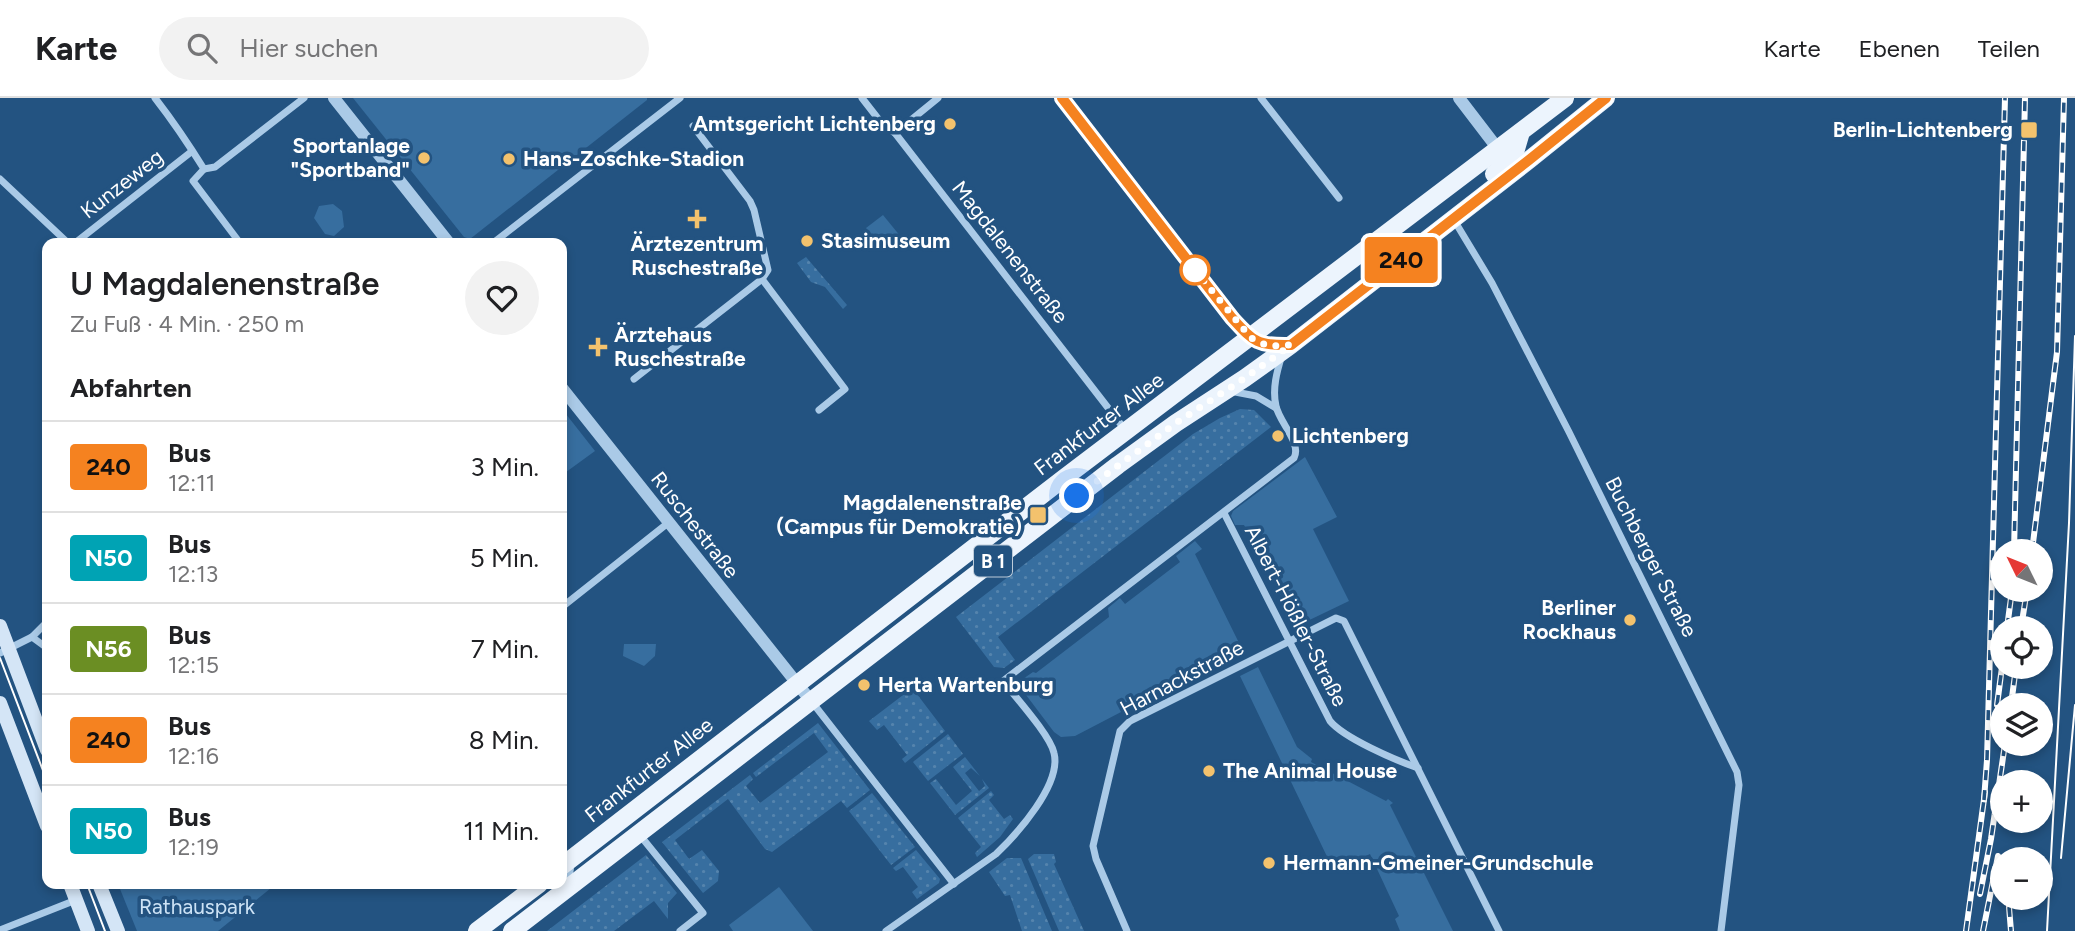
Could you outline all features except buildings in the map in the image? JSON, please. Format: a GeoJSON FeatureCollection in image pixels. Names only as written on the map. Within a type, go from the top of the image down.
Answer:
{"type":"FeatureCollection","features":[{"type":"Feature","properties":{"kind":"main road","name":"Frankfurter Allee"},"geometry":{"type":"LineString","coordinates":[[567,857],[798,685],[1126,431],[1565,98]]}},
{"type":"Feature","properties":{"kind":"main road","name":"Frankfurter Allee"},"geometry":{"type":"LineString","coordinates":[[567,888],[1118,465],[1287,347],[1606,98]]}},
{"type":"Feature","properties":{"kind":"main road"},"geometry":{"type":"LineString","coordinates":[[1453,219],[1472,190],[1514,156],[1521,132]]}},
{"type":"Feature","properties":{"kind":"main road"},"geometry":{"type":"LineString","coordinates":[[1453,219],[1452,206],[1457,193],[1494,163],[1498,149]]}},
{"type":"Feature","properties":{"kind":"main road"},"geometry":{"type":"LineString","coordinates":[[1423,206],[1453,219]]}},
{"type":"Feature","properties":{"kind":"main road"},"geometry":{"type":"LineString","coordinates":[[0,626],[4,651],[42,738]]}},
{"type":"Feature","properties":{"kind":"main road"},"geometry":{"type":"LineString","coordinates":[[0,703],[42,812]]}},
{"type":"Feature","properties":{"kind":"main road"},"geometry":{"type":"LineString","coordinates":[[71,889],[88,931]]}},
{"type":"Feature","properties":{"kind":"main road"},"geometry":{"type":"LineString","coordinates":[[101,889],[118,931]]}},
{"type":"Feature","properties":{"kind":"main road"},"geometry":{"type":"LineString","coordinates":[[477,931],[532,889]]}},
{"type":"Feature","properties":{"kind":"main road","name":"Frankfurter Allee"},"geometry":{"type":"LineString","coordinates":[[512,931],[566,889]]}},
{"type":"Feature","properties":{"kind":"street"},"geometry":{"type":"LineString","coordinates":[[155,98],[204,169]]}},
{"type":"Feature","properties":{"kind":"street"},"geometry":{"type":"LineString","coordinates":[[236,238],[192,181],[204,169],[215,167],[304,98]]}},
{"type":"Feature","properties":{"kind":"street"},"geometry":{"type":"LineString","coordinates":[[334,98],[445,238]]}},
{"type":"Feature","properties":{"kind":"street"},"geometry":{"type":"LineString","coordinates":[[499,238],[680,98]]}},
{"type":"Feature","properties":{"kind":"street","name":"Magdalenenstraße"},"geometry":{"type":"LineString","coordinates":[[862,98],[883,125],[895,133],[1126,431]]}},
{"type":"Feature","properties":{"kind":"street"},"geometry":{"type":"LineString","coordinates":[[895,133],[938,98]]}},
{"type":"Feature","properties":{"kind":"street"},"geometry":{"type":"LineString","coordinates":[[886,931],[996,854],[1010,841],[1044,796],[1056,762],[1051,745],[1003,681],[1290,462],[1296,454],[1276,408],[1276,378],[1287,347],[1268,346],[1251,338],[1232,318],[1062,98]]}},
{"type":"Feature","properties":{"kind":"street"},"geometry":{"type":"LineString","coordinates":[[1261,98],[1339,198]]}},
{"type":"Feature","properties":{"kind":"street"},"geometry":{"type":"LineString","coordinates":[[1459,98],[1498,149]]}},
{"type":"Feature","properties":{"kind":"street"},"geometry":{"type":"LineString","coordinates":[[635,379],[762,279],[768,270],[754,210],[693,126]]}},
{"type":"Feature","properties":{"kind":"street","name":"Kunzeweg"},"geometry":{"type":"LineString","coordinates":[[81,238],[191,152]]}},
{"type":"Feature","properties":{"kind":"street"},"geometry":{"type":"LineString","coordinates":[[0,178],[63,238]]}},
{"type":"Feature","properties":{"kind":"street","name":"Buchberger Straße"},"geometry":{"type":"LineString","coordinates":[[1453,219],[1492,283],[1558,410],[1733,760],[1739,785],[1721,931]]}},
{"type":"Feature","properties":{"kind":"street"},"geometry":{"type":"LineString","coordinates":[[762,279],[845,389],[819,410]]}},
{"type":"Feature","properties":{"kind":"street"},"geometry":{"type":"LineString","coordinates":[[1226,391],[1256,396],[1276,408]]}},
{"type":"Feature","properties":{"kind":"street","name":"Ruschestraße"},"geometry":{"type":"LineString","coordinates":[[567,394],[811,701]]}},
{"type":"Feature","properties":{"kind":"street","name":"Albert-Hößler-Straße"},"geometry":{"type":"LineString","coordinates":[[1224,513],[1333,724],[1400,762],[1418,768]]}},
{"type":"Feature","properties":{"kind":"street"},"geometry":{"type":"LineString","coordinates":[[567,603],[668,523]]}},
{"type":"Feature","properties":{"kind":"street","name":"Albert-Hößler-Straße"},"geometry":{"type":"LineString","coordinates":[[1336,618],[1343,621],[1499,931]]}},
{"type":"Feature","properties":{"kind":"street","name":"Harnackstraße"},"geometry":{"type":"LineString","coordinates":[[1127,931],[1093,846],[1120,731],[1130,721],[1336,618]]}},
{"type":"Feature","properties":{"kind":"street"},"geometry":{"type":"LineString","coordinates":[[4,651],[32,637],[42,627]]}},
{"type":"Feature","properties":{"kind":"street"},"geometry":{"type":"LineString","coordinates":[[32,637],[42,644]]}},
{"type":"Feature","properties":{"kind":"street"},"geometry":{"type":"LineString","coordinates":[[811,701],[954,884]]}},
{"type":"Feature","properties":{"kind":"street","name":"Frankfurter Allee"},"geometry":{"type":"LineString","coordinates":[[639,833],[703,913],[680,931]]}},
{"type":"Feature","properties":{"kind":"street"},"geometry":{"type":"LineString","coordinates":[[567,861],[572,869],[567,880]]}},
{"type":"Feature","properties":{"kind":"street"},"geometry":{"type":"LineString","coordinates":[[561,893],[563,889]]}},
{"type":"Feature","properties":{"kind":"street"},"geometry":{"type":"LineString","coordinates":[[0,930],[76,900]]}},
{"type":"Feature","properties":{"kind":"green space","name":"Hans-Zoschke-Stadion"},"geometry":{"type":"Polygon","coordinates":[[[353,98],[647,98],[471,238],[464,237],[353,98]]]}},
{"type":"Feature","properties":{"kind":"green space"},"geometry":{"type":"Polygon","coordinates":[[[333,204],[342,211],[344,227],[334,236],[325,234],[314,218],[319,206],[333,204]]]}},
{"type":"Feature","properties":{"kind":"green space"},"geometry":{"type":"Polygon","coordinates":[[[883,215],[901,237],[884,251],[866,228],[883,215]]]}},
{"type":"Feature","properties":{"kind":"green space"},"geometry":{"type":"Polygon","coordinates":[[[806,257],[847,305],[843,309],[825,287],[811,282],[797,263],[806,257]]]}},
{"type":"Feature","properties":{"kind":"green space"},"geometry":{"type":"Polygon","coordinates":[[[1240,409],[1254,410],[1271,427],[998,637],[1015,660],[1004,668],[994,667],[956,617],[1193,434],[1240,409]]]}},
{"type":"Feature","properties":{"kind":"green space"},"geometry":{"type":"Polygon","coordinates":[[[567,415],[595,451],[567,471],[567,415]]]}},
{"type":"Feature","properties":{"kind":"green space"},"geometry":{"type":"Polygon","coordinates":[[[1305,457],[1337,517],[1313,529],[1349,601],[1297,626],[1244,525],[1235,525],[1231,516],[1233,511],[1305,457]]]}},
{"type":"Feature","properties":{"kind":"green space"},"geometry":{"type":"Polygon","coordinates":[[[1195,541],[1202,549],[1195,554],[1242,649],[1075,736],[1061,737],[1054,732],[1017,683],[1033,672],[1036,673],[1109,617],[1108,608],[1120,598],[1125,604],[1180,562],[1176,556],[1195,541]]]}},
{"type":"Feature","properties":{"kind":"green space"},"geometry":{"type":"Polygon","coordinates":[[[624,644],[656,644],[655,656],[644,666],[623,656],[624,644]]]}},
{"type":"Feature","properties":{"kind":"green space"},"geometry":{"type":"Polygon","coordinates":[[[1258,667],[1297,747],[1312,759],[1311,762],[1393,803],[1390,805],[1453,931],[1400,931],[1395,919],[1399,916],[1370,854],[1334,871],[1240,676],[1258,667]]]}},
{"type":"Feature","properties":{"kind":"green space"},"geometry":{"type":"Polygon","coordinates":[[[910,685],[945,731],[905,763],[902,759],[907,755],[884,725],[877,730],[869,721],[907,692],[906,688],[910,685]]]}},
{"type":"Feature","properties":{"kind":"green space"},"geometry":{"type":"Polygon","coordinates":[[[818,723],[870,790],[847,808],[841,801],[772,852],[765,849],[728,799],[675,840],[689,859],[702,850],[719,871],[718,881],[703,893],[662,842],[750,775],[753,779],[746,786],[760,803],[828,752],[814,733],[756,777],[753,773],[818,723]]]}},
{"type":"Feature","properties":{"kind":"green space"},"geometry":{"type":"Polygon","coordinates":[[[948,734],[963,754],[928,781],[913,762],[948,734]]]}},
{"type":"Feature","properties":{"kind":"green space"},"geometry":{"type":"Polygon","coordinates":[[[965,757],[980,776],[971,768],[965,773],[979,791],[985,786],[982,779],[989,788],[955,815],[930,783],[936,779],[956,805],[972,791],[953,767],[965,757]]]}},
{"type":"Feature","properties":{"kind":"green space"},"geometry":{"type":"Polygon","coordinates":[[[991,791],[994,795],[989,800],[1004,819],[1010,815],[1013,819],[1000,837],[977,857],[975,853],[981,847],[958,818],[991,791]]]}},
{"type":"Feature","properties":{"kind":"green space"},"geometry":{"type":"Polygon","coordinates":[[[872,793],[915,847],[891,865],[849,811],[872,793]]]}},
{"type":"Feature","properties":{"kind":"green space"},"geometry":{"type":"Polygon","coordinates":[[[916,850],[940,879],[939,883],[917,899],[912,892],[918,887],[903,867],[896,871],[893,868],[916,850]]]}},
{"type":"Feature","properties":{"kind":"green space"},"geometry":{"type":"Polygon","coordinates":[[[1034,854],[1054,854],[1054,864],[1084,931],[1059,931],[1028,859],[1034,854]]]}},
{"type":"Feature","properties":{"kind":"green space"},"geometry":{"type":"Polygon","coordinates":[[[646,855],[677,893],[668,903],[668,919],[654,901],[614,931],[547,931],[646,855]]]}},
{"type":"Feature","properties":{"kind":"green space"},"geometry":{"type":"Polygon","coordinates":[[[1007,858],[1021,858],[1052,931],[1022,931],[1010,895],[1005,896],[989,872],[1007,858]]]}},
{"type":"Feature","properties":{"kind":"green space"},"geometry":{"type":"Polygon","coordinates":[[[779,887],[813,931],[733,931],[729,925],[779,887]]]}},
{"type":"Feature","properties":{"kind":"green space","name":"Rathauspark"},"geometry":{"type":"Polygon","coordinates":[[[120,889],[270,889],[218,931],[137,931],[120,889]]]}},
{"type":"Feature","properties":{"kind":"tram line"},"geometry":{"type":"LineString","coordinates":[[2047,931],[2069,523],[2075,336]]}},
{"type":"Feature","properties":{"kind":"tram line"},"geometry":{"type":"LineString","coordinates":[[0,658],[42,768]]}},
{"type":"Feature","properties":{"kind":"tram line"},"geometry":{"type":"LineString","coordinates":[[2061,858],[2075,705]]}},
{"type":"Feature","properties":{"kind":"tram line"},"geometry":{"type":"LineString","coordinates":[[89,889],[105,931]]}},
{"type":"Feature","properties":{"kind":"railway"},"geometry":{"type":"LineString","coordinates":[[1984,800],[2005,98]]}},
{"type":"Feature","properties":{"kind":"railway"},"geometry":{"type":"LineString","coordinates":[[2014,539],[2025,98]]}},
{"type":"Feature","properties":{"kind":"railway"},"geometry":{"type":"LineString","coordinates":[[2034,539],[2057,352],[2064,98]]}},
{"type":"Feature","properties":{"kind":"railway"},"geometry":{"type":"LineString","coordinates":[[2009,616],[2010,602]]}},
{"type":"Feature","properties":{"kind":"railway"},"geometry":{"type":"LineString","coordinates":[[2023,616],[2025,602]]}},
{"type":"Feature","properties":{"kind":"railway"},"geometry":{"type":"LineString","coordinates":[[1999,693],[2000,679]]}},
{"type":"Feature","properties":{"kind":"railway"},"geometry":{"type":"LineString","coordinates":[[2013,693],[2014,679]]}},
{"type":"Feature","properties":{"kind":"railway"},"geometry":{"type":"LineString","coordinates":[[1980,894],[2003,756]]}},
{"type":"Feature","properties":{"kind":"railway"},"geometry":{"type":"LineString","coordinates":[[1966,931],[1985,792]]}},
{"type":"Feature","properties":{"kind":"railway"},"geometry":{"type":"LineString","coordinates":[[1983,931],[1990,896]]}},
{"type":"Feature","properties":{"kind":"railway"},"geometry":{"type":"LineString","coordinates":[[2009,910],[2011,931]]}},
{"type":"Feature","properties":{"kind":"bus line","name":"240"},"geometry":{"type":"LineString","coordinates":[[1062,98],[1232,318],[1251,338],[1268,346],[1291,345],[1606,98]]}},
{"type":"Feature","properties":{"kind":"place","name":"Amtsgericht Lichtenberg"},"geometry":{"type":"Point","coordinates":[950,124]}},
{"type":"Feature","properties":{"kind":"place","name":"Berlin-Lichtenberg"},"geometry":{"type":"Point","coordinates":[2029,130]}},
{"type":"Feature","properties":{"kind":"place","name":"Sportanlage \"Sportband\""},"geometry":{"type":"Point","coordinates":[424,158]}},
{"type":"Feature","properties":{"kind":"place","name":"Hans-Zoschke-Stadion"},"geometry":{"type":"Point","coordinates":[509,159]}},
{"type":"Feature","properties":{"kind":"place","name":"Ärztezentrum Ruschestraße"},"geometry":{"type":"Point","coordinates":[697,219]}},
{"type":"Feature","properties":{"kind":"place","name":"Stasimuseum"},"geometry":{"type":"Point","coordinates":[807,241]}},
{"type":"Feature","properties":{"kind":"place","name":"Ärztehaus Ruschestraße"},"geometry":{"type":"Point","coordinates":[598,347]}},
{"type":"Feature","properties":{"kind":"place","name":"Lichtenberg"},"geometry":{"type":"Point","coordinates":[1278,436]}},
{"type":"Feature","properties":{"kind":"place","name":"Magdalenenstraße (Campus für Demokratie)"},"geometry":{"type":"Point","coordinates":[1038,515]}},
{"type":"Feature","properties":{"kind":"place","name":"Berliner Rockhaus"},"geometry":{"type":"Point","coordinates":[1630,620]}},
{"type":"Feature","properties":{"kind":"place","name":"Herta Wartenburg"},"geometry":{"type":"Point","coordinates":[864,685]}},
{"type":"Feature","properties":{"kind":"place","name":"The Animal House"},"geometry":{"type":"Point","coordinates":[1209,771]}},
{"type":"Feature","properties":{"kind":"place","name":"Hermann-Gmeiner-Grundschule"},"geometry":{"type":"Point","coordinates":[1269,863]}},
{"type":"Feature","properties":{"kind":"route"},"geometry":{"type":"LineString","coordinates":[[1077,496],[1176,423],[1291,345],[1268,346],[1251,338],[1195,270]]}}]}
